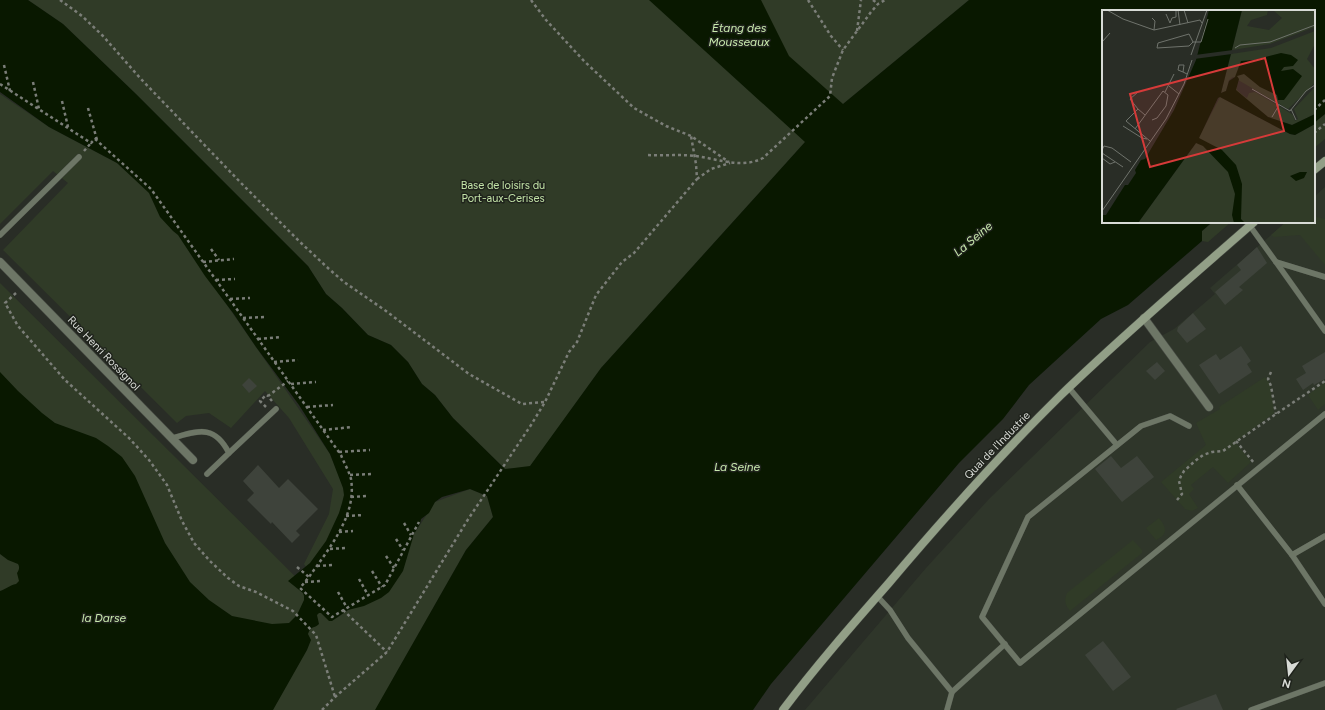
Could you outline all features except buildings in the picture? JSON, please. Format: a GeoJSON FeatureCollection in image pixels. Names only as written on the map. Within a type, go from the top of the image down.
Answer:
{"type":"FeatureCollection","features":[{"type":"Feature","properties":{"kind":"main road"},"geometry":{"type":"LineString","coordinates":[[1315,169],[1325,161]]}},
{"type":"Feature","properties":{"kind":"main road","name":"Quai de l'Industrie"},"geometry":{"type":"LineString","coordinates":[[783,710],[811,673],[945,517],[1009,448],[1068,388],[1144,318],[1252,224]]}},
{"type":"Feature","properties":{"kind":"street","name":"Rue Henri Rossignol"},"geometry":{"type":"LineString","coordinates":[[0,262],[193,460]]}},
{"type":"Feature","properties":{"kind":"street"},"geometry":{"type":"LineString","coordinates":[[1144,318],[1209,407]]}},
{"type":"Feature","properties":{"kind":"lane"},"geometry":{"type":"LineString","coordinates":[[0,235],[79,157]]}},
{"type":"Feature","properties":{"kind":"lane"},"geometry":{"type":"LineString","coordinates":[[1252,224],[1276,262],[1325,331]]}},
{"type":"Feature","properties":{"kind":"lane"},"geometry":{"type":"LineString","coordinates":[[1276,262],[1325,277]]}},
{"type":"Feature","properties":{"kind":"lane"},"geometry":{"type":"LineString","coordinates":[[1068,388],[1117,445]]}},
{"type":"Feature","properties":{"kind":"lane"},"geometry":{"type":"LineString","coordinates":[[208,474],[276,409]]}},
{"type":"Feature","properties":{"kind":"lane"},"geometry":{"type":"LineString","coordinates":[[1189,426],[1170,416],[1141,426],[1028,517],[982,617],[1020,662],[1325,414]]}},
{"type":"Feature","properties":{"kind":"lane"},"geometry":{"type":"LineString","coordinates":[[172,438],[200,432],[209,433],[216,436],[229,453]]}},
{"type":"Feature","properties":{"kind":"lane"},"geometry":{"type":"LineString","coordinates":[[1237,485],[1292,554],[1325,604]]}},
{"type":"Feature","properties":{"kind":"lane"},"geometry":{"type":"LineString","coordinates":[[1292,554],[1325,536]]}},
{"type":"Feature","properties":{"kind":"lane"},"geometry":{"type":"LineString","coordinates":[[877,596],[890,610],[908,638],[952,692]]}},
{"type":"Feature","properties":{"kind":"lane"},"geometry":{"type":"LineString","coordinates":[[947,710],[952,692],[1005,644]]}},
{"type":"Feature","properties":{"kind":"lane"},"geometry":{"type":"LineString","coordinates":[[1251,710],[1325,683]]}},
{"type":"Feature","properties":{"kind":"path"},"geometry":{"type":"LineString","coordinates":[[60,0],[82,16],[103,36],[141,79],[237,179],[300,242],[344,282],[386,311],[476,378],[522,404],[544,402]]}},
{"type":"Feature","properties":{"kind":"path"},"geometry":{"type":"LineString","coordinates":[[531,0],[563,39],[634,108],[666,126],[691,136],[731,163]]}},
{"type":"Feature","properties":{"kind":"path"},"geometry":{"type":"LineString","coordinates":[[808,0],[831,36],[843,50]]}},
{"type":"Feature","properties":{"kind":"path"},"geometry":{"type":"LineString","coordinates":[[856,33],[861,0]]}},
{"type":"Feature","properties":{"kind":"path"},"geometry":{"type":"LineString","coordinates":[[873,0],[878,4]]}},
{"type":"Feature","properties":{"kind":"path"},"geometry":{"type":"LineString","coordinates":[[648,155],[695,156],[731,163],[751,163],[763,158],[830,96],[832,78],[843,50],[871,12],[878,4],[885,0]]}},
{"type":"Feature","properties":{"kind":"path"},"geometry":{"type":"LineString","coordinates":[[4,65],[10,91]]}},
{"type":"Feature","properties":{"kind":"path"},"geometry":{"type":"LineString","coordinates":[[33,82],[39,110]]}},
{"type":"Feature","properties":{"kind":"path"},"geometry":{"type":"LineString","coordinates":[[0,84],[91,143],[95,139],[98,141]]}},
{"type":"Feature","properties":{"kind":"path"},"geometry":{"type":"LineString","coordinates":[[1315,109],[1325,100]]}},
{"type":"Feature","properties":{"kind":"path"},"geometry":{"type":"LineString","coordinates":[[62,101],[68,127]]}},
{"type":"Feature","properties":{"kind":"path"},"geometry":{"type":"LineString","coordinates":[[88,108],[98,141],[151,189],[339,452],[350,475],[351,497],[346,516],[339,532],[329,549],[300,588],[332,617],[385,585],[419,522]]}},
{"type":"Feature","properties":{"kind":"path"},"geometry":{"type":"LineString","coordinates":[[1315,132],[1325,124]]}},
{"type":"Feature","properties":{"kind":"path"},"geometry":{"type":"LineString","coordinates":[[691,136],[697,179]]}},
{"type":"Feature","properties":{"kind":"path"},"geometry":{"type":"LineString","coordinates":[[322,710],[387,652],[467,521],[520,444],[544,402],[569,352],[577,342],[596,295],[622,262],[634,253],[697,179],[711,169],[731,163]]}},
{"type":"Feature","properties":{"kind":"path"},"geometry":{"type":"LineString","coordinates":[[211,249],[220,261]]}},
{"type":"Feature","properties":{"kind":"path"},"geometry":{"type":"LineString","coordinates":[[203,262],[234,259]]}},
{"type":"Feature","properties":{"kind":"path"},"geometry":{"type":"LineString","coordinates":[[216,280],[235,279]]}},
{"type":"Feature","properties":{"kind":"path"},"geometry":{"type":"LineString","coordinates":[[4,303],[23,286]]}},
{"type":"Feature","properties":{"kind":"path"},"geometry":{"type":"LineString","coordinates":[[230,299],[250,298]]}},
{"type":"Feature","properties":{"kind":"path"},"geometry":{"type":"LineString","coordinates":[[0,300],[4,303],[18,326],[65,380],[129,438],[149,460],[168,485],[182,521],[194,543],[210,561],[239,586],[256,592],[293,611],[316,635],[335,697]]}},
{"type":"Feature","properties":{"kind":"path"},"geometry":{"type":"LineString","coordinates":[[243,318],[265,317]]}},
{"type":"Feature","properties":{"kind":"path"},"geometry":{"type":"LineString","coordinates":[[258,339],[281,337]]}},
{"type":"Feature","properties":{"kind":"path"},"geometry":{"type":"LineString","coordinates":[[274,362],[298,360]]}},
{"type":"Feature","properties":{"kind":"path"},"geometry":{"type":"LineString","coordinates":[[1271,372],[1268,379],[1271,386],[1276,414]]}},
{"type":"Feature","properties":{"kind":"path"},"geometry":{"type":"LineString","coordinates":[[273,393],[288,381]]}},
{"type":"Feature","properties":{"kind":"path"},"geometry":{"type":"LineString","coordinates":[[1176,500],[1182,494],[1179,481],[1189,466],[1203,455],[1212,452],[1224,451],[1236,441],[1325,381]]}},
{"type":"Feature","properties":{"kind":"path"},"geometry":{"type":"LineString","coordinates":[[290,384],[316,382]]}},
{"type":"Feature","properties":{"kind":"path"},"geometry":{"type":"LineString","coordinates":[[261,400],[266,395],[268,396]]}},
{"type":"Feature","properties":{"kind":"path"},"geometry":{"type":"LineString","coordinates":[[307,407],[333,405]]}},
{"type":"Feature","properties":{"kind":"path"},"geometry":{"type":"LineString","coordinates":[[323,430],[352,427]]}},
{"type":"Feature","properties":{"kind":"path"},"geometry":{"type":"LineString","coordinates":[[1236,441],[1258,468]]}},
{"type":"Feature","properties":{"kind":"path"},"geometry":{"type":"LineString","coordinates":[[339,452],[370,450]]}},
{"type":"Feature","properties":{"kind":"path"},"geometry":{"type":"LineString","coordinates":[[350,475],[372,474]]}},
{"type":"Feature","properties":{"kind":"path"},"geometry":{"type":"LineString","coordinates":[[351,497],[367,496]]}},
{"type":"Feature","properties":{"kind":"path"},"geometry":{"type":"LineString","coordinates":[[346,516],[364,515]]}},
{"type":"Feature","properties":{"kind":"path"},"geometry":{"type":"LineString","coordinates":[[404,523],[412,535]]}},
{"type":"Feature","properties":{"kind":"path"},"geometry":{"type":"LineString","coordinates":[[339,532],[353,531]]}},
{"type":"Feature","properties":{"kind":"path"},"geometry":{"type":"LineString","coordinates":[[396,539],[403,551]]}},
{"type":"Feature","properties":{"kind":"path"},"geometry":{"type":"LineString","coordinates":[[329,549],[345,548]]}},
{"type":"Feature","properties":{"kind":"path"},"geometry":{"type":"LineString","coordinates":[[386,556],[394,568]]}},
{"type":"Feature","properties":{"kind":"path"},"geometry":{"type":"LineString","coordinates":[[317,566],[333,564]]}},
{"type":"Feature","properties":{"kind":"path"},"geometry":{"type":"LineString","coordinates":[[297,567],[309,577]]}},
{"type":"Feature","properties":{"kind":"path"},"geometry":{"type":"LineString","coordinates":[[372,571],[382,587]]}},
{"type":"Feature","properties":{"kind":"path"},"geometry":{"type":"LineString","coordinates":[[359,579],[368,595]]}},
{"type":"Feature","properties":{"kind":"path"},"geometry":{"type":"LineString","coordinates":[[305,582],[322,581]]}},
{"type":"Feature","properties":{"kind":"path"},"geometry":{"type":"LineString","coordinates":[[338,592],[347,608]]}},
{"type":"Feature","properties":{"kind":"path"},"geometry":{"type":"LineString","coordinates":[[343,610],[387,652]]}},
{"type":"Feature","properties":{"kind":"shaded area"},"geometry":{"type":"Polygon","coordinates":[[[1325,187],[1325,710],[805,710],[926,568],[989,499],[1150,342],[1174,329],[1215,294],[1210,288],[1285,223],[1315,223],[1315,196],[1325,187]]]}},
{"type":"Feature","properties":{"kind":"green space","name":"Base de loisirs du Port-aux-Cerises"},"geometry":{"type":"Polygon","coordinates":[[[28,0],[969,0],[843,104],[805,142],[601,368],[530,467],[505,469],[453,418],[435,395],[422,384],[408,362],[391,345],[368,335],[326,294],[308,266],[136,94],[63,24],[28,0]]]}},
{"type":"Feature","properties":{"kind":"green space"},"geometry":{"type":"Polygon","coordinates":[[[0,94],[49,127],[117,163],[148,191],[330,454],[347,496],[335,531],[309,571],[304,564],[329,514],[333,489],[289,418],[265,391],[231,428],[209,413],[186,416],[177,423],[3,250],[68,183],[53,171],[0,224],[0,94]]]}},
{"type":"Feature","properties":{"kind":"green space"},"geometry":{"type":"Polygon","coordinates":[[[1325,114],[1325,139],[1315,147],[1315,122],[1325,114]]]}},
{"type":"Feature","properties":{"kind":"green space"},"geometry":{"type":"Polygon","coordinates":[[[1315,216],[1325,219],[1325,265],[1300,235],[1274,237],[1271,235],[1285,223],[1315,223],[1315,216]]]}},
{"type":"Feature","properties":{"kind":"green space"},"geometry":{"type":"Polygon","coordinates":[[[1212,223],[1230,223],[1208,242],[1202,241],[1202,231],[1212,223]]]}},
{"type":"Feature","properties":{"kind":"green space"},"geometry":{"type":"Polygon","coordinates":[[[0,283],[337,618],[348,610],[414,534],[435,502],[470,489],[487,496],[493,517],[466,550],[395,675],[378,710],[0,710],[0,283]]]}},
{"type":"Feature","properties":{"kind":"green space"},"geometry":{"type":"Polygon","coordinates":[[[1265,377],[1270,384],[1274,413],[1235,442],[1251,462],[1228,483],[1213,467],[1191,485],[1194,489],[1189,494],[1198,508],[1192,511],[1185,509],[1161,482],[1206,445],[1196,423],[1220,409],[1219,407],[1265,377]]]}},
{"type":"Feature","properties":{"kind":"green space"},"geometry":{"type":"Polygon","coordinates":[[[1325,382],[1325,404],[1318,410],[1308,395],[1325,382]]]}},
{"type":"Feature","properties":{"kind":"green space"},"geometry":{"type":"Polygon","coordinates":[[[1159,518],[1165,527],[1165,533],[1156,540],[1146,528],[1159,518]]]}},
{"type":"Feature","properties":{"kind":"green space"},"geometry":{"type":"Polygon","coordinates":[[[1133,540],[1142,550],[1142,553],[1070,611],[1066,602],[1067,593],[1133,540]]]}},
{"type":"Feature","properties":{"kind":"water","name":"La Seine"},"geometry":{"type":"Polygon","coordinates":[[[0,0],[28,0],[63,24],[136,94],[308,266],[326,294],[368,335],[391,345],[408,362],[422,384],[435,395],[453,418],[505,469],[530,466],[601,368],[805,142],[649,0],[761,0],[789,56],[843,104],[969,0],[1325,0],[1325,114],[1315,122],[1315,10],[1102,10],[1102,223],[1209,223],[1210,224],[1202,231],[1202,241],[1128,305],[1101,319],[1029,385],[1003,419],[959,463],[771,684],[753,710],[375,710],[466,550],[493,517],[487,496],[470,489],[442,497],[435,502],[429,513],[421,519],[420,524],[414,534],[403,571],[389,592],[381,598],[364,606],[348,610],[332,621],[329,621],[321,613],[317,615],[319,624],[311,628],[309,631],[308,634],[311,640],[307,650],[273,710],[0,710],[0,591],[16,584],[19,581],[17,573],[19,567],[18,564],[8,560],[0,554],[0,372],[18,391],[55,423],[96,438],[122,457],[135,476],[165,543],[190,582],[209,600],[232,616],[272,624],[289,623],[297,615],[304,600],[304,596],[303,593],[288,581],[310,563],[326,541],[339,513],[344,495],[343,488],[330,454],[299,405],[205,276],[178,235],[160,217],[149,193],[117,163],[49,127],[0,92],[0,0]]]}},
{"type":"Feature","properties":{"kind":"water label","name":"Étang des Mousseaux"},"geometry":{"type":"Point","coordinates":[739,35]}},
{"type":"Feature","properties":{"kind":"water label","name":"la Darse"},"geometry":{"type":"Point","coordinates":[104,618]}}]}
